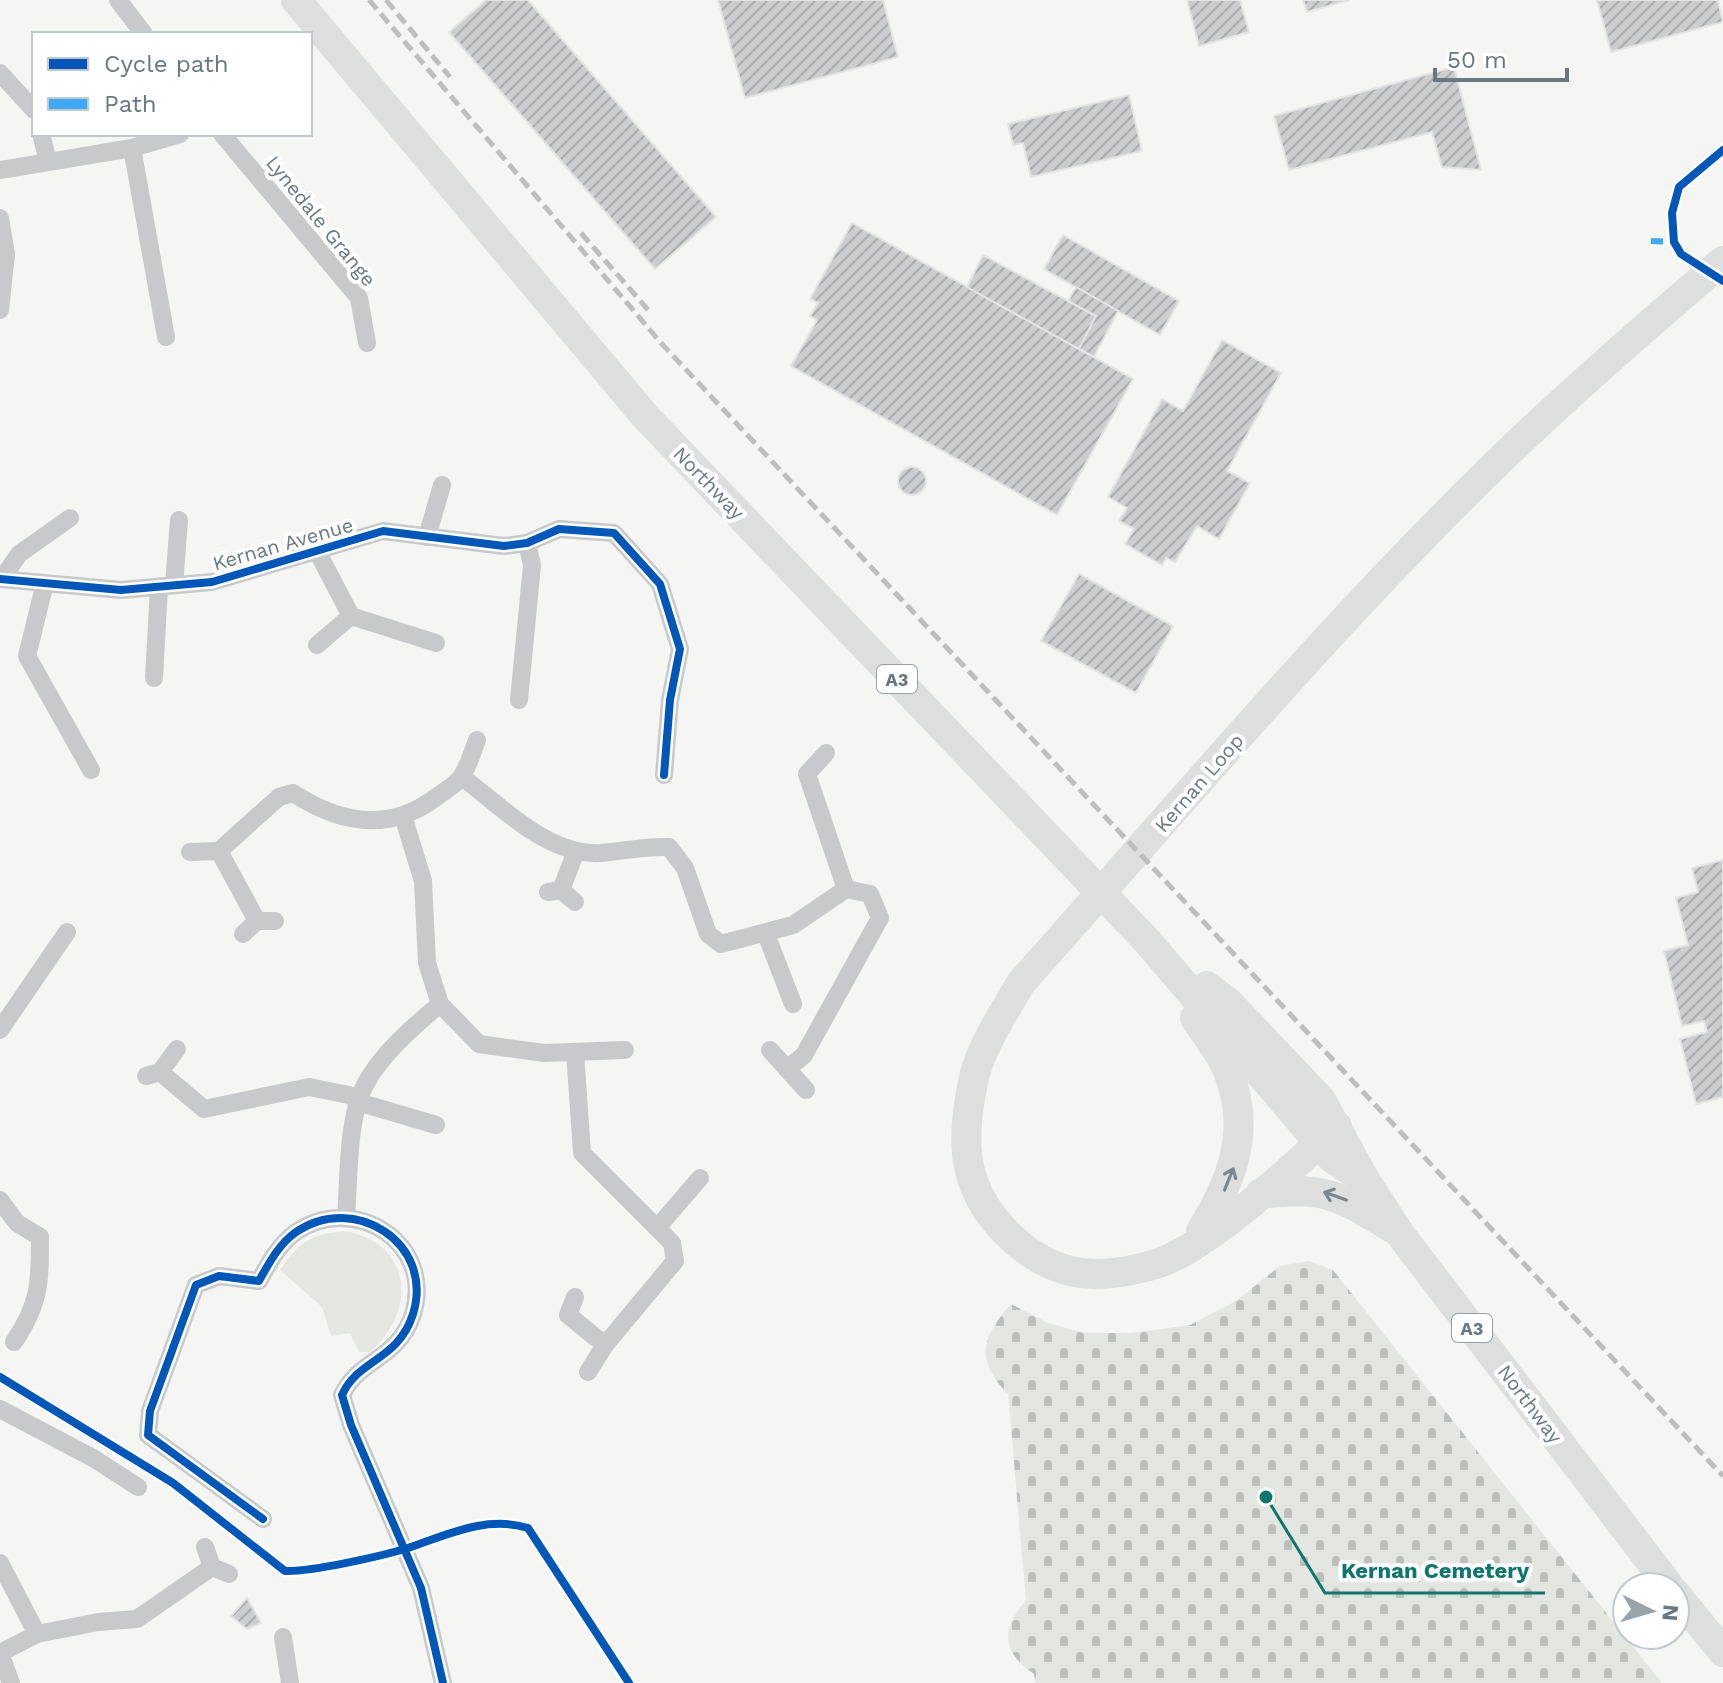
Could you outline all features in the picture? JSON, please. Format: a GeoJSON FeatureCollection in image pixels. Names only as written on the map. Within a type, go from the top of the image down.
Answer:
{"type":"FeatureCollection","features":[{"type":"Feature","properties":{"kind":"highway","name":"Northway"},"geometry":{"type":"LineString","coordinates":[[296,0],[645,416],[1329,1134]]}},
{"type":"Feature","properties":{"kind":"highway","name":"Kernan Loop"},"geometry":{"type":"LineString","coordinates":[[1329,1134],[1260,1194],[1191,1246],[1163,1262],[1136,1270],[1100,1273],[1064,1269],[1033,1254],[1003,1230],[983,1204],[970,1171],[966,1133],[972,1083],[991,1034],[1021,983],[1384,579],[1494,467],[1723,261]]}},
{"type":"Feature","properties":{"kind":"highway","name":"Northway"},"geometry":{"type":"LineString","coordinates":[[1148,942],[1195,977],[1329,1134],[1333,1159],[1365,1180],[1400,1234],[1658,1571]]}},
{"type":"Feature","properties":{"kind":"highway","name":"A3"},"geometry":{"type":"LineString","coordinates":[[1148,942],[1228,1069],[1236,1097],[1235,1164],[1223,1195],[1191,1246]]}},
{"type":"Feature","properties":{"kind":"highway"},"geometry":{"type":"LineString","coordinates":[[1260,1194],[1307,1190],[1329,1193],[1400,1234]]}},
{"type":"Feature","properties":{"kind":"highway"},"geometry":{"type":"LineString","coordinates":[[1691,1613],[1723,1652]]}},
{"type":"Feature","properties":{"kind":"street"},"geometry":{"type":"LineString","coordinates":[[118,0],[142,32]]}},
{"type":"Feature","properties":{"kind":"street"},"geometry":{"type":"LineString","coordinates":[[0,73],[32,108]]}},
{"type":"Feature","properties":{"kind":"street"},"geometry":{"type":"LineString","coordinates":[[42,136],[48,161]]}},
{"type":"Feature","properties":{"kind":"street"},"geometry":{"type":"LineString","coordinates":[[0,170],[132,148],[173,136]]}},
{"type":"Feature","properties":{"kind":"street","name":"Lynedale Grange"},"geometry":{"type":"LineString","coordinates":[[224,136],[359,298],[367,343]]}},
{"type":"Feature","properties":{"kind":"street"},"geometry":{"type":"LineString","coordinates":[[132,148],[166,337]]}},
{"type":"Feature","properties":{"kind":"street"},"geometry":{"type":"LineString","coordinates":[[0,218],[6,254],[0,310]]}},
{"type":"Feature","properties":{"kind":"street"},"geometry":{"type":"LineString","coordinates":[[427,537],[442,485]]}},
{"type":"Feature","properties":{"kind":"street","name":"Kernan Avenue"},"geometry":{"type":"LineString","coordinates":[[1,579],[19,554],[70,518]]}},
{"type":"Feature","properties":{"kind":"street"},"geometry":{"type":"LineString","coordinates":[[154,678],[179,520]]}},
{"type":"Feature","properties":{"kind":"street","name":"Kernan Avenue"},"geometry":{"type":"LineString","coordinates":[[1,579],[121,590],[212,582],[383,531],[504,546],[527,543],[559,529],[614,533],[660,584],[680,649],[670,700],[664,775]]}},
{"type":"Feature","properties":{"kind":"street"},"geometry":{"type":"LineString","coordinates":[[519,700],[532,565],[527,543]]}},
{"type":"Feature","properties":{"kind":"street","name":"Kernan Avenue"},"geometry":{"type":"LineString","coordinates":[[317,551],[351,616]]}},
{"type":"Feature","properties":{"kind":"street"},"geometry":{"type":"LineString","coordinates":[[45,583],[27,656],[91,770]]}},
{"type":"Feature","properties":{"kind":"street"},"geometry":{"type":"LineString","coordinates":[[317,645],[351,616],[436,643]]}},
{"type":"Feature","properties":{"kind":"street"},"geometry":{"type":"LineString","coordinates":[[190,852],[219,851],[279,797],[293,793],[319,810],[359,822],[418,811],[462,777],[477,740]]}},
{"type":"Feature","properties":{"kind":"street"},"geometry":{"type":"LineString","coordinates":[[826,753],[807,774],[846,889]]}},
{"type":"Feature","properties":{"kind":"street"},"geometry":{"type":"LineString","coordinates":[[462,777],[552,844],[576,851],[600,853],[637,846],[669,847],[685,868],[708,934],[721,944],[793,925],[846,889],[870,894],[880,918],[804,1055],[787,1069]]}},
{"type":"Feature","properties":{"kind":"street"},"geometry":{"type":"LineString","coordinates":[[403,816],[423,881],[427,963],[440,1004],[479,1044],[544,1053],[625,1050]]}},
{"type":"Feature","properties":{"kind":"street"},"geometry":{"type":"LineString","coordinates":[[219,851],[266,921],[243,934]]}},
{"type":"Feature","properties":{"kind":"street"},"geometry":{"type":"LineString","coordinates":[[561,895],[576,851]]}},
{"type":"Feature","properties":{"kind":"street"},"geometry":{"type":"LineString","coordinates":[[0,1030],[67,932]]}},
{"type":"Feature","properties":{"kind":"street"},"geometry":{"type":"LineString","coordinates":[[766,934],[793,1004]]}},
{"type":"Feature","properties":{"kind":"street"},"geometry":{"type":"LineString","coordinates":[[346,1218],[350,1158],[359,1101],[365,1085],[381,1063],[440,1004]]}},
{"type":"Feature","properties":{"kind":"street"},"geometry":{"type":"LineString","coordinates":[[177,1049],[153,1074],[204,1109],[309,1087],[349,1095],[359,1101],[436,1125]]}},
{"type":"Feature","properties":{"kind":"street"},"geometry":{"type":"LineString","coordinates":[[770,1050],[806,1090]]}},
{"type":"Feature","properties":{"kind":"street"},"geometry":{"type":"LineString","coordinates":[[575,1052],[582,1153],[672,1243],[675,1261],[605,1345],[588,1372]]}},
{"type":"Feature","properties":{"kind":"street"},"geometry":{"type":"LineString","coordinates":[[657,1228],[700,1178]]}},
{"type":"Feature","properties":{"kind":"street"},"geometry":{"type":"LineString","coordinates":[[0,1200],[17,1223],[40,1237],[37,1299],[33,1313],[14,1342]]}},
{"type":"Feature","properties":{"kind":"street"},"geometry":{"type":"LineString","coordinates":[[263,1519],[148,1435],[150,1411],[196,1285],[219,1276],[259,1281],[273,1255],[295,1233],[323,1219],[366,1221],[385,1229],[403,1246],[413,1266],[416,1288],[413,1313],[402,1339],[387,1355],[350,1377],[342,1395],[351,1425],[421,1588],[443,1683]]}},
{"type":"Feature","properties":{"kind":"street"},"geometry":{"type":"LineString","coordinates":[[575,1297],[568,1315],[605,1345]]}},
{"type":"Feature","properties":{"kind":"street"},"geometry":{"type":"LineString","coordinates":[[0,1409],[93,1458],[138,1487]]}},
{"type":"Feature","properties":{"kind":"street"},"geometry":{"type":"LineString","coordinates":[[11,1683],[0,1653],[37,1634],[98,1622],[137,1619],[220,1571],[205,1547]]}},
{"type":"Feature","properties":{"kind":"street"},"geometry":{"type":"LineString","coordinates":[[0,1563],[37,1634]]}},
{"type":"Feature","properties":{"kind":"street"},"geometry":{"type":"LineString","coordinates":[[283,1637],[290,1683]]}},
{"type":"Feature","properties":{"kind":"green space"},"geometry":{"type":"Polygon","coordinates":[[[344,1231],[367,1238],[384,1249],[395,1263],[400,1280],[401,1299],[396,1317],[370,1352],[359,1352],[350,1333],[331,1336],[322,1307],[280,1270],[306,1241],[344,1231]]]}},
{"type":"Feature","properties":{"kind":"green space"},"geometry":{"type":"Polygon","coordinates":[[[1309,1261],[1333,1270],[1611,1619],[1611,1651],[1637,1651],[1662,1683],[1035,1683],[1034,1674],[1015,1657],[1008,1640],[1012,1621],[1026,1600],[1008,1394],[997,1382],[987,1360],[988,1338],[993,1328],[1011,1304],[1048,1323],[1084,1333],[1132,1333],[1190,1325],[1236,1301],[1280,1266],[1309,1261]]]}},
{"type":"Feature","properties":{"kind":"building"},"geometry":{"type":"Polygon","coordinates":[[[486,0],[528,0],[716,217],[655,269],[449,32],[486,0]]]}},
{"type":"Feature","properties":{"kind":"building"},"geometry":{"type":"Polygon","coordinates":[[[718,0],[883,0],[898,57],[745,98],[718,0]]]}},
{"type":"Feature","properties":{"kind":"building"},"geometry":{"type":"Polygon","coordinates":[[[1187,0],[1240,0],[1249,32],[1199,46],[1187,0]]]}},
{"type":"Feature","properties":{"kind":"building"},"geometry":{"type":"Polygon","coordinates":[[[1303,0],[1350,0],[1307,12],[1303,0]]]}},
{"type":"Feature","properties":{"kind":"building"},"geometry":{"type":"Polygon","coordinates":[[[1597,0],[1718,0],[1723,22],[1611,52],[1597,0]]]}},
{"type":"Feature","properties":{"kind":"building"},"geometry":{"type":"Polygon","coordinates":[[[1454,67],[1481,170],[1442,167],[1432,132],[1289,170],[1274,116],[1454,67]]]}},
{"type":"Feature","properties":{"kind":"building"},"geometry":{"type":"Polygon","coordinates":[[[1129,95],[1142,151],[1031,177],[1023,143],[1013,145],[1008,124],[1129,95]]]}},
{"type":"Feature","properties":{"kind":"building"},"geometry":{"type":"Polygon","coordinates":[[[852,223],[1133,379],[1057,515],[791,366],[817,320],[810,316],[818,303],[810,299],[852,223]]]}},
{"type":"Feature","properties":{"kind":"building"},"geometry":{"type":"Polygon","coordinates":[[[1063,235],[1179,301],[1160,335],[1044,269],[1063,235]]]}},
{"type":"Feature","properties":{"kind":"building"},"geometry":{"type":"Polygon","coordinates":[[[983,255],[1096,316],[1079,349],[967,287],[983,255]]]}},
{"type":"Feature","properties":{"kind":"building"},"geometry":{"type":"Polygon","coordinates":[[[1076,287],[1118,311],[1094,357],[1079,349],[1096,316],[1068,301],[1076,287]]]}},
{"type":"Feature","properties":{"kind":"building"},"geometry":{"type":"Polygon","coordinates":[[[1222,340],[1281,373],[1227,471],[1250,483],[1219,539],[1197,526],[1175,562],[1166,558],[1162,565],[1125,544],[1134,529],[1119,521],[1127,508],[1108,497],[1162,399],[1183,411],[1222,340]]]}},
{"type":"Feature","properties":{"kind":"building"},"geometry":{"type":"Polygon","coordinates":[[[912,467],[922,471],[926,481],[922,491],[912,495],[902,491],[898,481],[902,471],[912,467]]]}},
{"type":"Feature","properties":{"kind":"building"},"geometry":{"type":"Polygon","coordinates":[[[1079,574],[1173,626],[1136,693],[1041,641],[1079,574]]]}},
{"type":"Feature","properties":{"kind":"building"},"geometry":{"type":"Polygon","coordinates":[[[1723,860],[1723,1097],[1696,1104],[1680,1039],[1707,1032],[1704,1021],[1682,1026],[1664,951],[1688,945],[1676,898],[1698,892],[1692,868],[1723,860]]]}},
{"type":"Feature","properties":{"kind":"building"},"geometry":{"type":"Polygon","coordinates":[[[247,1598],[261,1623],[247,1629],[231,1616],[247,1598]]]}},
{"type":"Feature","properties":{"kind":"railway"},"geometry":{"type":"LineString","coordinates":[[369,0],[662,344],[1723,1476]]}},
{"type":"Feature","properties":{"kind":"railway"},"geometry":{"type":"LineString","coordinates":[[386,0],[450,77]]}},
{"type":"Feature","properties":{"kind":"railway"},"geometry":{"type":"LineString","coordinates":[[581,233],[650,312]]}},
{"type":"Feature","properties":{"kind":"marked path"},"geometry":{"type":"LineString","coordinates":[[1651,241],[1674,242]]}},
{"type":"Feature","properties":{"kind":"cycle path"},"geometry":{"type":"LineString","coordinates":[[1723,150],[1679,187],[1672,213],[1674,242],[1681,254],[1723,281]]}},
{"type":"Feature","properties":{"kind":"cycle path"},"geometry":{"type":"LineString","coordinates":[[0,579],[121,590],[212,582],[383,531],[504,546],[527,543],[559,529],[614,533],[660,584],[680,649],[670,700],[664,775]]}},
{"type":"Feature","properties":{"kind":"cycle path"},"geometry":{"type":"LineString","coordinates":[[263,1519],[148,1435],[150,1411],[196,1285],[219,1276],[259,1281],[279,1248],[296,1232],[319,1221],[342,1218],[364,1222],[384,1231],[401,1246],[412,1266],[417,1288],[413,1314],[398,1341],[358,1373],[342,1395],[351,1425],[421,1588],[443,1683]]}},
{"type":"Feature","properties":{"kind":"cycle path"},"geometry":{"type":"LineString","coordinates":[[0,1377],[173,1483],[285,1571],[365,1559],[482,1525],[528,1528],[629,1683]]}},
{"type":"Feature","properties":{"kind":"place","name":"Kernan Cemetery"},"geometry":{"type":"Point","coordinates":[1266,1497]}}]}
